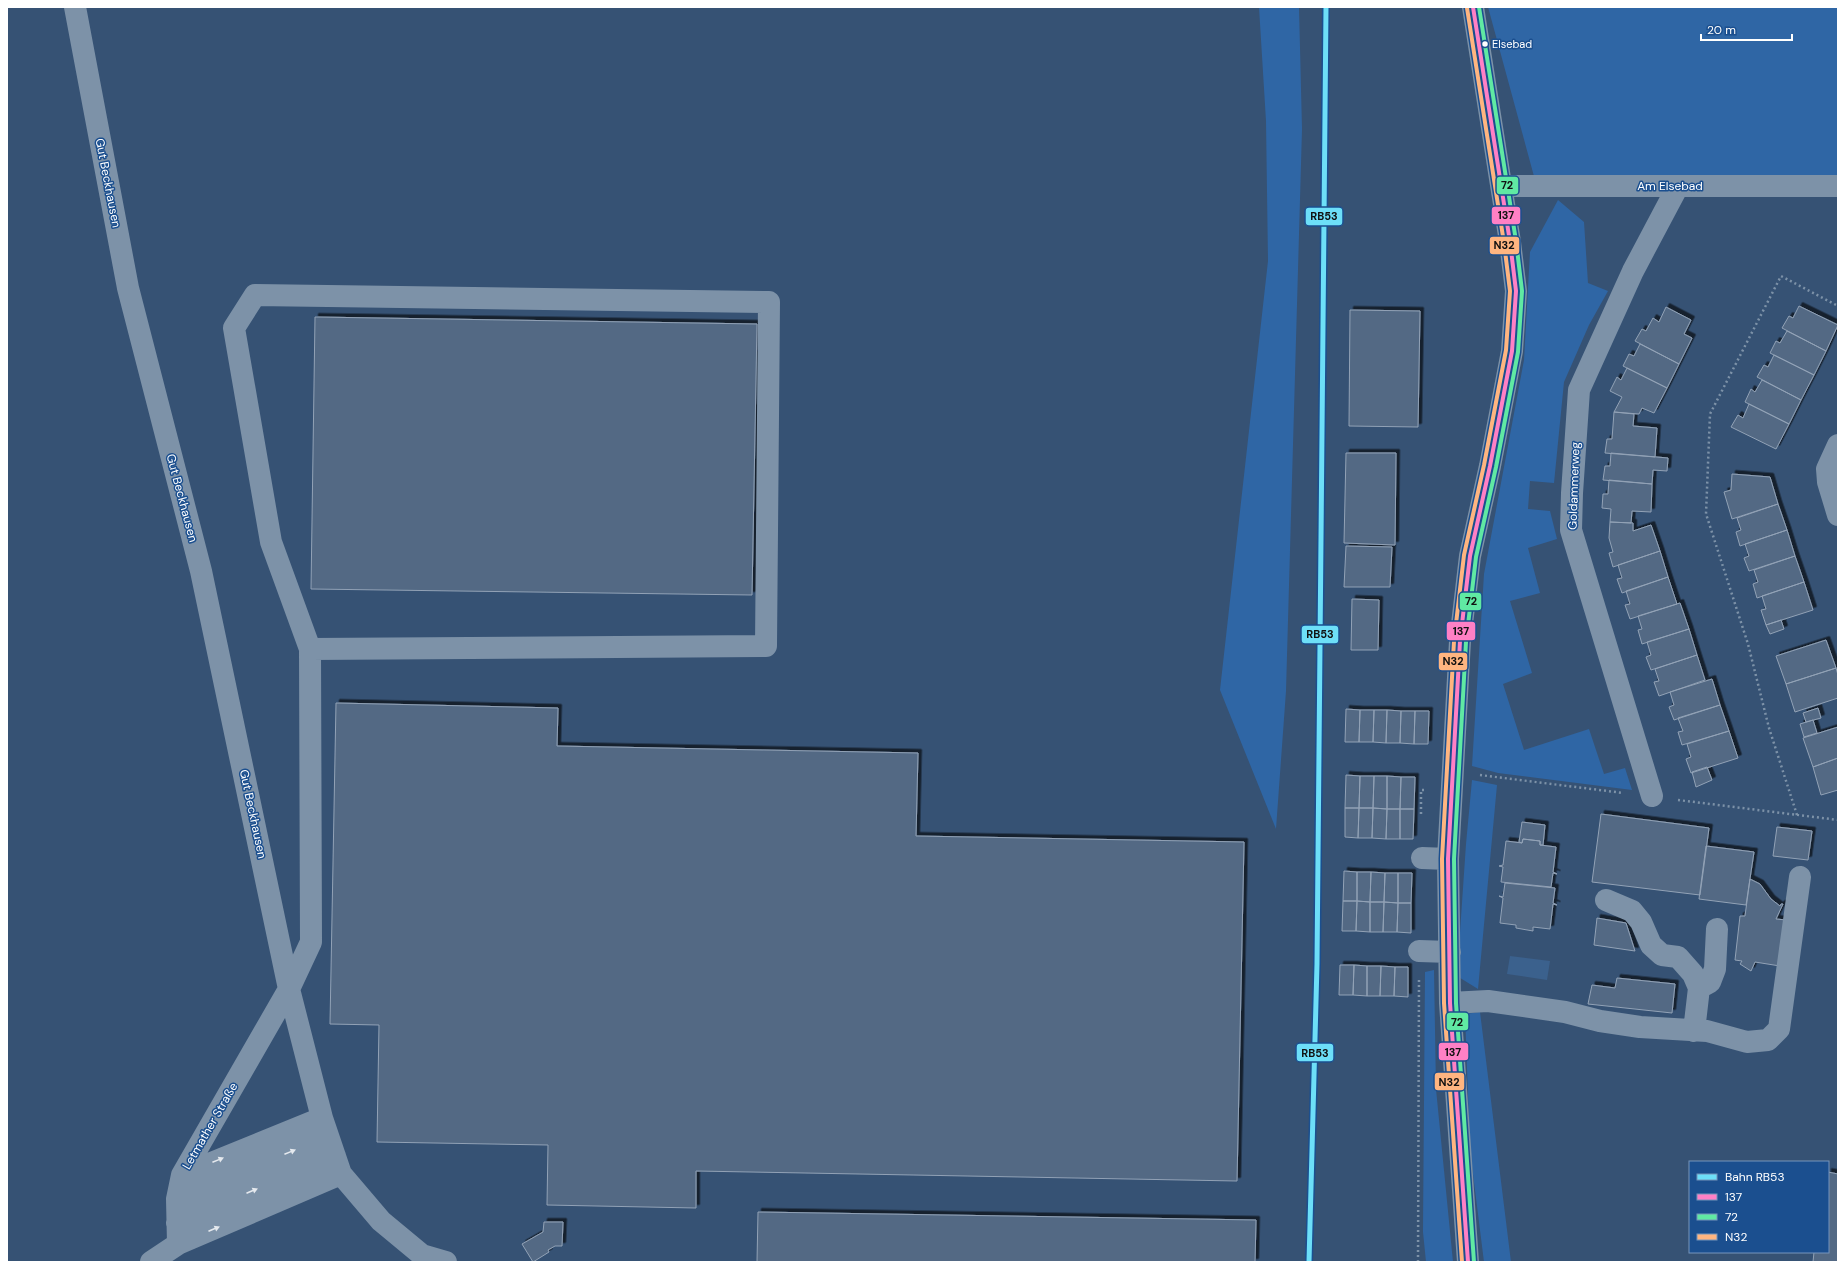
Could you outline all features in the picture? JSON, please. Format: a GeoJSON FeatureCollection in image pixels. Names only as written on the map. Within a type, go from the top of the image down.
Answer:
{"type":"FeatureCollection","features":[{"type":"Feature","properties":{"kind":"street","name":"Gut Beckhausen"},"geometry":{"type":"LineString","coordinates":[[75,7],[128,288],[201,571],[281,943],[289,989],[332,1146]]}},
{"type":"Feature","properties":{"kind":"street"},"geometry":{"type":"LineString","coordinates":[[1468,1262],[1450,1003],[1448,859],[1460,641],[1469,564],[1512,351],[1516,292],[1502,186],[1473,7]]}},
{"type":"Feature","properties":{"kind":"street","name":"Am Elsebad"},"geometry":{"type":"LineString","coordinates":[[1502,186],[1838,186]]}},
{"type":"Feature","properties":{"kind":"street","name":"Goldammerweg"},"geometry":{"type":"LineString","coordinates":[[1652,796],[1571,530],[1572,493],[1579,390],[1633,271],[1678,186]]}},
{"type":"Feature","properties":{"kind":"street","name":"Letmather Straße"},"geometry":{"type":"LineString","coordinates":[[178,1244],[177,1199],[182,1175],[289,989],[311,942],[310,649],[271,542],[234,328],[255,295],[768,302],[766,646],[310,649]]}},
{"type":"Feature","properties":{"kind":"street"},"geometry":{"type":"LineString","coordinates":[[1838,445],[1827,469],[1828,482],[1838,515]]}},
{"type":"Feature","properties":{"kind":"street"},"geometry":{"type":"LineString","coordinates":[[1422,858],[1448,859]]}},
{"type":"Feature","properties":{"kind":"street"},"geometry":{"type":"LineString","coordinates":[[1450,1003],[1488,1001],[1565,1012],[1600,1021],[1634,1026],[1707,1031],[1747,1042],[1768,1040],[1779,1029],[1800,877]]}},
{"type":"Feature","properties":{"kind":"street"},"geometry":{"type":"LineString","coordinates":[[1606,900],[1632,911],[1641,922],[1651,945],[1662,955],[1678,957],[1693,974],[1699,988],[1694,1031]]}},
{"type":"Feature","properties":{"kind":"street"},"geometry":{"type":"LineString","coordinates":[[1699,988],[1710,982],[1715,970],[1717,929]]}},
{"type":"Feature","properties":{"kind":"street"},"geometry":{"type":"LineString","coordinates":[[1419,951],[1450,952]]}},
{"type":"Feature","properties":{"kind":"street"},"geometry":{"type":"LineString","coordinates":[[182,1175],[332,1146]]}},
{"type":"Feature","properties":{"kind":"street"},"geometry":{"type":"LineString","coordinates":[[177,1199],[332,1146]]}},
{"type":"Feature","properties":{"kind":"street"},"geometry":{"type":"LineString","coordinates":[[177,1223],[332,1146]]}},
{"type":"Feature","properties":{"kind":"street"},"geometry":{"type":"LineString","coordinates":[[151,1262],[332,1146]]}},
{"type":"Feature","properties":{"kind":"street"},"geometry":{"type":"LineString","coordinates":[[332,1146],[381,1221],[422,1255],[446,1262]]}},
{"type":"Feature","properties":{"kind":"path"},"geometry":{"type":"LineString","coordinates":[[1797,815],[1769,728],[1748,644],[1706,514],[1710,414],[1781,276],[1838,306]]}},
{"type":"Feature","properties":{"kind":"path"},"geometry":{"type":"LineString","coordinates":[[1498,778],[1838,820]]}},
{"type":"Feature","properties":{"kind":"path"},"geometry":{"type":"LineString","coordinates":[[1418,1262],[1419,951]]}},
{"type":"Feature","properties":{"kind":"shaded area"},"geometry":{"type":"Polygon","coordinates":[[[1259,7],[1299,7],[1302,129],[1286,691],[1276,829],[1220,690],[1268,261],[1266,121],[1259,7]]]}},
{"type":"Feature","properties":{"kind":"shaded area"},"geometry":{"type":"Polygon","coordinates":[[[1488,7],[1838,7],[1838,179],[1535,180],[1488,7]]]}},
{"type":"Feature","properties":{"kind":"shaded area"},"geometry":{"type":"Polygon","coordinates":[[[1558,200],[1584,222],[1588,283],[1608,291],[1589,325],[1564,382],[1554,483],[1530,481],[1528,509],[1550,511],[1557,539],[1528,548],[1540,593],[1510,601],[1532,673],[1503,684],[1524,750],[1589,729],[1604,774],[1625,768],[1632,790],[1498,773],[1472,766],[1484,574],[1524,360],[1530,252],[1558,200]]]}},
{"type":"Feature","properties":{"kind":"shaded area"},"geometry":{"type":"Polygon","coordinates":[[[1472,780],[1497,785],[1478,989],[1457,976],[1472,780]]]}},
{"type":"Feature","properties":{"kind":"shaded area"},"geometry":{"type":"Polygon","coordinates":[[[1510,956],[1550,961],[1547,980],[1507,974],[1510,956]]]}},
{"type":"Feature","properties":{"kind":"shaded area"},"geometry":{"type":"Polygon","coordinates":[[[1434,970],[1436,1089],[1453,1262],[1426,1262],[1423,1232],[1425,972],[1434,970]]]}},
{"type":"Feature","properties":{"kind":"shaded area"},"geometry":{"type":"Polygon","coordinates":[[[1480,1012],[1511,1262],[1484,1262],[1470,1150],[1465,1014],[1480,1012]]]}},
{"type":"Feature","properties":{"kind":"building"},"geometry":{"type":"Polygon","coordinates":[[[1799,306],[1838,325],[1826,351],[1782,328],[1789,316],[1793,318],[1799,306]]]}},
{"type":"Feature","properties":{"kind":"building"},"geometry":{"type":"Polygon","coordinates":[[[1666,307],[1691,320],[1684,334],[1692,338],[1679,364],[1635,341],[1642,329],[1646,331],[1653,318],[1659,322],[1666,307]]]}},
{"type":"Feature","properties":{"kind":"building"},"geometry":{"type":"Polygon","coordinates":[[[1350,310],[1420,311],[1418,427],[1349,426],[1350,310]]]}},
{"type":"Feature","properties":{"kind":"building"},"geometry":{"type":"Polygon","coordinates":[[[315,317],[757,324],[752,595],[311,589],[315,317]]]}},
{"type":"Feature","properties":{"kind":"building"},"geometry":{"type":"Polygon","coordinates":[[[1787,331],[1826,351],[1814,375],[1770,353],[1776,341],[1780,343],[1787,331]]]}},
{"type":"Feature","properties":{"kind":"building"},"geometry":{"type":"Polygon","coordinates":[[[1640,344],[1679,364],[1667,388],[1623,366],[1629,354],[1634,356],[1640,344]]]}},
{"type":"Feature","properties":{"kind":"building"},"geometry":{"type":"Polygon","coordinates":[[[1774,355],[1814,375],[1801,400],[1757,377],[1764,365],[1768,367],[1774,355]]]}},
{"type":"Feature","properties":{"kind":"building"},"geometry":{"type":"Polygon","coordinates":[[[1627,368],[1667,388],[1654,413],[1642,408],[1639,414],[1614,412],[1622,397],[1610,391],[1617,377],[1621,380],[1627,368]]]}},
{"type":"Feature","properties":{"kind":"building"},"geometry":{"type":"Polygon","coordinates":[[[1762,380],[1801,400],[1789,424],[1745,402],[1751,389],[1755,392],[1762,380]]]}},
{"type":"Feature","properties":{"kind":"building"},"geometry":{"type":"Polygon","coordinates":[[[1749,404],[1789,424],[1776,449],[1731,427],[1738,415],[1743,418],[1749,404]]]}},
{"type":"Feature","properties":{"kind":"building"},"geometry":{"type":"Polygon","coordinates":[[[1614,412],[1634,414],[1633,426],[1657,428],[1655,457],[1605,453],[1607,439],[1612,439],[1614,412]]]}},
{"type":"Feature","properties":{"kind":"building"},"geometry":{"type":"Polygon","coordinates":[[[1346,453],[1396,453],[1395,545],[1344,543],[1346,453]]]}},
{"type":"Feature","properties":{"kind":"building"},"geometry":{"type":"Polygon","coordinates":[[[1611,453],[1668,458],[1667,471],[1653,470],[1652,484],[1603,480],[1605,466],[1610,466],[1611,453]]]}},
{"type":"Feature","properties":{"kind":"building"},"geometry":{"type":"Polygon","coordinates":[[[1732,474],[1770,477],[1778,504],[1732,519],[1724,492],[1731,490],[1732,474]]]}},
{"type":"Feature","properties":{"kind":"building"},"geometry":{"type":"Polygon","coordinates":[[[1609,480],[1652,484],[1651,512],[1632,511],[1631,523],[1610,522],[1611,509],[1602,508],[1603,494],[1608,494],[1609,480]]]}},
{"type":"Feature","properties":{"kind":"building"},"geometry":{"type":"Polygon","coordinates":[[[1778,504],[1787,530],[1740,546],[1736,532],[1741,530],[1737,518],[1778,504]]]}},
{"type":"Feature","properties":{"kind":"building"},"geometry":{"type":"Polygon","coordinates":[[[1610,522],[1633,523],[1633,531],[1651,525],[1660,551],[1613,567],[1609,553],[1613,552],[1609,538],[1610,522]]]}},
{"type":"Feature","properties":{"kind":"building"},"geometry":{"type":"Polygon","coordinates":[[[1787,530],[1795,556],[1749,571],[1744,558],[1749,556],[1745,544],[1787,530]]]}},
{"type":"Feature","properties":{"kind":"building"},"geometry":{"type":"Polygon","coordinates":[[[1346,546],[1392,547],[1390,587],[1344,587],[1346,546]]]}},
{"type":"Feature","properties":{"kind":"building"},"geometry":{"type":"Polygon","coordinates":[[[1660,551],[1668,577],[1622,593],[1617,579],[1622,578],[1618,565],[1660,551]]]}},
{"type":"Feature","properties":{"kind":"building"},"geometry":{"type":"Polygon","coordinates":[[[1795,556],[1804,582],[1757,598],[1753,584],[1758,582],[1754,570],[1795,556]]]}},
{"type":"Feature","properties":{"kind":"building"},"geometry":{"type":"Polygon","coordinates":[[[1668,577],[1677,604],[1630,619],[1625,605],[1630,604],[1626,591],[1668,577]]]}},
{"type":"Feature","properties":{"kind":"building"},"geometry":{"type":"Polygon","coordinates":[[[1804,582],[1813,610],[1766,625],[1761,610],[1766,609],[1762,596],[1804,582]]]}},
{"type":"Feature","properties":{"kind":"building"},"geometry":{"type":"Polygon","coordinates":[[[1352,599],[1379,600],[1378,650],[1351,650],[1352,599]]]}},
{"type":"Feature","properties":{"kind":"building"},"geometry":{"type":"Polygon","coordinates":[[[1680,603],[1689,629],[1642,644],[1638,630],[1642,629],[1638,616],[1680,603]]]}},
{"type":"Feature","properties":{"kind":"building"},"geometry":{"type":"Polygon","coordinates":[[[1781,620],[1784,629],[1770,634],[1766,625],[1781,620]]]}},
{"type":"Feature","properties":{"kind":"building"},"geometry":{"type":"Polygon","coordinates":[[[1689,629],[1697,655],[1651,670],[1646,657],[1651,655],[1647,642],[1689,629]]]}},
{"type":"Feature","properties":{"kind":"building"},"geometry":{"type":"Polygon","coordinates":[[[1826,640],[1836,668],[1786,684],[1776,656],[1826,640]]]}},
{"type":"Feature","properties":{"kind":"building"},"geometry":{"type":"Polygon","coordinates":[[[1697,655],[1705,680],[1659,696],[1654,682],[1659,681],[1655,669],[1697,655]]]}},
{"type":"Feature","properties":{"kind":"building"},"geometry":{"type":"Polygon","coordinates":[[[1836,668],[1838,675],[1838,698],[1795,712],[1786,684],[1836,668]]]}},
{"type":"Feature","properties":{"kind":"building"},"geometry":{"type":"Polygon","coordinates":[[[1712,679],[1720,705],[1674,720],[1669,707],[1674,705],[1670,692],[1712,679]]]}},
{"type":"Feature","properties":{"kind":"building"},"geometry":{"type":"Polygon","coordinates":[[[336,703],[558,708],[557,746],[918,753],[916,836],[1244,842],[1237,1181],[696,1171],[696,1208],[547,1205],[548,1145],[377,1142],[379,1025],[330,1024],[336,703]]]}},
{"type":"Feature","properties":{"kind":"building"},"geometry":{"type":"Polygon","coordinates":[[[1720,705],[1729,731],[1682,745],[1678,732],[1683,731],[1678,718],[1720,705]]]}},
{"type":"Feature","properties":{"kind":"building"},"geometry":{"type":"Polygon","coordinates":[[[1818,708],[1821,718],[1806,722],[1803,713],[1818,708]]]}},
{"type":"Feature","properties":{"kind":"building"},"geometry":{"type":"Polygon","coordinates":[[[1346,709],[1360,710],[1359,742],[1345,742],[1346,709]]]}},
{"type":"Feature","properties":{"kind":"building"},"geometry":{"type":"Polygon","coordinates":[[[1360,710],[1374,710],[1373,742],[1359,742],[1360,710]]]}},
{"type":"Feature","properties":{"kind":"building"},"geometry":{"type":"Polygon","coordinates":[[[1374,710],[1387,710],[1386,743],[1373,742],[1374,710]]]}},
{"type":"Feature","properties":{"kind":"building"},"geometry":{"type":"Polygon","coordinates":[[[1387,710],[1401,711],[1400,743],[1386,743],[1387,710]]]}},
{"type":"Feature","properties":{"kind":"building"},"geometry":{"type":"Polygon","coordinates":[[[1401,711],[1415,711],[1414,744],[1400,743],[1401,711]]]}},
{"type":"Feature","properties":{"kind":"building"},"geometry":{"type":"Polygon","coordinates":[[[1415,711],[1429,711],[1428,744],[1414,744],[1415,711]]]}},
{"type":"Feature","properties":{"kind":"building"},"geometry":{"type":"Polygon","coordinates":[[[1813,720],[1817,733],[1804,737],[1800,724],[1813,720]]]}},
{"type":"Feature","properties":{"kind":"building"},"geometry":{"type":"Polygon","coordinates":[[[1838,727],[1838,758],[1813,767],[1803,738],[1838,727]]]}},
{"type":"Feature","properties":{"kind":"building"},"geometry":{"type":"Polygon","coordinates":[[[1729,731],[1738,758],[1691,773],[1686,759],[1691,757],[1687,744],[1729,731]]]}},
{"type":"Feature","properties":{"kind":"building"},"geometry":{"type":"Polygon","coordinates":[[[1838,758],[1838,790],[1821,795],[1813,767],[1838,758]]]}},
{"type":"Feature","properties":{"kind":"building"},"geometry":{"type":"Polygon","coordinates":[[[1707,767],[1712,780],[1696,787],[1692,772],[1707,767]]]}},
{"type":"Feature","properties":{"kind":"building"},"geometry":{"type":"Polygon","coordinates":[[[1346,775],[1360,776],[1359,808],[1345,808],[1346,775]]]}},
{"type":"Feature","properties":{"kind":"building"},"geometry":{"type":"Polygon","coordinates":[[[1360,776],[1374,776],[1373,808],[1359,808],[1360,776]]]}},
{"type":"Feature","properties":{"kind":"building"},"geometry":{"type":"Polygon","coordinates":[[[1374,776],[1387,776],[1387,809],[1373,808],[1374,776]]]}},
{"type":"Feature","properties":{"kind":"building"},"geometry":{"type":"Polygon","coordinates":[[[1387,776],[1401,777],[1400,809],[1387,809],[1387,776]]]}},
{"type":"Feature","properties":{"kind":"building"},"geometry":{"type":"Polygon","coordinates":[[[1401,777],[1415,777],[1414,809],[1400,809],[1401,777]]]}},
{"type":"Feature","properties":{"kind":"building"},"geometry":{"type":"Polygon","coordinates":[[[1345,808],[1359,808],[1358,838],[1345,837],[1345,808]]]}},
{"type":"Feature","properties":{"kind":"building"},"geometry":{"type":"Polygon","coordinates":[[[1359,808],[1373,808],[1372,838],[1358,838],[1359,808]]]}},
{"type":"Feature","properties":{"kind":"building"},"geometry":{"type":"Polygon","coordinates":[[[1373,808],[1387,809],[1386,839],[1372,838],[1373,808]]]}},
{"type":"Feature","properties":{"kind":"building"},"geometry":{"type":"Polygon","coordinates":[[[1387,809],[1400,809],[1400,839],[1386,839],[1387,809]]]}},
{"type":"Feature","properties":{"kind":"building"},"geometry":{"type":"Polygon","coordinates":[[[1400,809],[1414,809],[1413,839],[1400,839],[1400,809]]]}},
{"type":"Feature","properties":{"kind":"building"},"geometry":{"type":"Polygon","coordinates":[[[1601,814],[1709,828],[1700,895],[1592,882],[1601,814]]]}},
{"type":"Feature","properties":{"kind":"building"},"geometry":{"type":"Polygon","coordinates":[[[1522,822],[1545,825],[1543,845],[1540,845],[1540,841],[1523,839],[1522,843],[1519,842],[1522,822]]]}},
{"type":"Feature","properties":{"kind":"building"},"geometry":{"type":"Polygon","coordinates":[[[1777,827],[1812,831],[1808,860],[1773,856],[1777,827]]]}},
{"type":"Feature","properties":{"kind":"building"},"geometry":{"type":"Polygon","coordinates":[[[1523,839],[1540,841],[1540,845],[1556,847],[1553,872],[1557,874],[1553,873],[1551,887],[1501,882],[1503,867],[1499,866],[1503,865],[1506,841],[1522,843],[1523,839]]]}},
{"type":"Feature","properties":{"kind":"building"},"geometry":{"type":"Polygon","coordinates":[[[1706,846],[1754,852],[1746,905],[1699,899],[1706,846]]]}},
{"type":"Feature","properties":{"kind":"building"},"geometry":{"type":"Polygon","coordinates":[[[1344,871],[1357,872],[1357,901],[1343,901],[1344,871]]]}},
{"type":"Feature","properties":{"kind":"building"},"geometry":{"type":"Polygon","coordinates":[[[1357,872],[1371,872],[1370,902],[1357,901],[1357,872]]]}},
{"type":"Feature","properties":{"kind":"building"},"geometry":{"type":"Polygon","coordinates":[[[1371,872],[1385,873],[1384,902],[1370,902],[1371,872]]]}},
{"type":"Feature","properties":{"kind":"building"},"geometry":{"type":"Polygon","coordinates":[[[1385,873],[1398,873],[1398,903],[1384,902],[1385,873]]]}},
{"type":"Feature","properties":{"kind":"building"},"geometry":{"type":"Polygon","coordinates":[[[1398,873],[1412,873],[1411,903],[1398,903],[1398,873]]]}},
{"type":"Feature","properties":{"kind":"building"},"geometry":{"type":"Polygon","coordinates":[[[1750,879],[1760,884],[1771,899],[1780,906],[1783,904],[1776,919],[1786,920],[1780,966],[1755,962],[1751,971],[1740,964],[1742,961],[1735,960],[1740,916],[1745,916],[1750,879]]]}},
{"type":"Feature","properties":{"kind":"building"},"geometry":{"type":"Polygon","coordinates":[[[1505,883],[1555,888],[1553,903],[1557,905],[1553,904],[1550,929],[1533,927],[1533,931],[1516,928],[1516,925],[1500,923],[1503,898],[1499,896],[1503,897],[1505,883]]]}},
{"type":"Feature","properties":{"kind":"building"},"geometry":{"type":"Polygon","coordinates":[[[1343,901],[1357,901],[1356,931],[1342,931],[1343,901]]]}},
{"type":"Feature","properties":{"kind":"building"},"geometry":{"type":"Polygon","coordinates":[[[1357,901],[1370,902],[1370,932],[1356,931],[1357,901]]]}},
{"type":"Feature","properties":{"kind":"building"},"geometry":{"type":"Polygon","coordinates":[[[1370,902],[1384,902],[1383,932],[1370,932],[1370,902]]]}},
{"type":"Feature","properties":{"kind":"building"},"geometry":{"type":"Polygon","coordinates":[[[1384,902],[1398,903],[1397,932],[1383,932],[1384,902]]]}},
{"type":"Feature","properties":{"kind":"building"},"geometry":{"type":"Polygon","coordinates":[[[1398,903],[1411,903],[1411,933],[1397,932],[1398,903]]]}},
{"type":"Feature","properties":{"kind":"building"},"geometry":{"type":"Polygon","coordinates":[[[1597,918],[1626,923],[1635,951],[1594,945],[1597,918]]]}},
{"type":"Feature","properties":{"kind":"building"},"geometry":{"type":"Polygon","coordinates":[[[1340,965],[1354,965],[1353,995],[1339,995],[1340,965]]]}},
{"type":"Feature","properties":{"kind":"building"},"geometry":{"type":"Polygon","coordinates":[[[1354,965],[1367,966],[1367,996],[1353,995],[1354,965]]]}},
{"type":"Feature","properties":{"kind":"building"},"geometry":{"type":"Polygon","coordinates":[[[1367,966],[1381,966],[1380,996],[1367,996],[1367,966]]]}},
{"type":"Feature","properties":{"kind":"building"},"geometry":{"type":"Polygon","coordinates":[[[1381,966],[1395,967],[1394,996],[1380,996],[1381,966]]]}},
{"type":"Feature","properties":{"kind":"building"},"geometry":{"type":"Polygon","coordinates":[[[1395,967],[1408,967],[1408,997],[1394,996],[1395,967]]]}},
{"type":"Feature","properties":{"kind":"building"},"geometry":{"type":"Polygon","coordinates":[[[1617,978],[1675,984],[1672,1013],[1588,1004],[1592,985],[1615,988],[1617,978]]]}},
{"type":"Feature","properties":{"kind":"building"},"geometry":{"type":"Polygon","coordinates":[[[1829,1172],[1838,1174],[1838,1262],[1813,1262],[1814,1253],[1829,1253],[1829,1172]]]}},
{"type":"Feature","properties":{"kind":"building"},"geometry":{"type":"Polygon","coordinates":[[[758,1212],[1256,1220],[1255,1262],[757,1262],[758,1212]]]}},
{"type":"Feature","properties":{"kind":"building"},"geometry":{"type":"Polygon","coordinates":[[[544,1222],[563,1222],[562,1246],[555,1246],[548,1250],[549,1252],[533,1262],[522,1244],[543,1232],[544,1222]]]}},
{"type":"Feature","properties":{"kind":"rail line","name":"RB53"},"geometry":{"type":"LineString","coordinates":[[1309,1262],[1317,964],[1326,7]]}},
{"type":"Feature","properties":{"kind":"transit line","name":"137"},"geometry":{"type":"LineString","coordinates":[[1468,1262],[1450,1003],[1448,859],[1460,641],[1470,556],[1490,466],[1512,351],[1516,291],[1510,242],[1473,7]]}},
{"type":"Feature","properties":{"kind":"transit line","name":"72"},"geometry":{"type":"LineString","coordinates":[[1474,1262],[1456,1003],[1454,859],[1466,642],[1476,557],[1496,467],[1518,352],[1522,291],[1516,241],[1479,7]]}},
{"type":"Feature","properties":{"kind":"transit line","name":"N32"},"geometry":{"type":"LineString","coordinates":[[1462,1262],[1444,1003],[1442,859],[1454,641],[1464,555],[1484,465],[1506,350],[1510,291],[1504,243],[1467,8]]}},
{"type":"Feature","properties":{"kind":"place","name":"Elsebad"},"geometry":{"type":"Point","coordinates":[1485,44]}}]}
